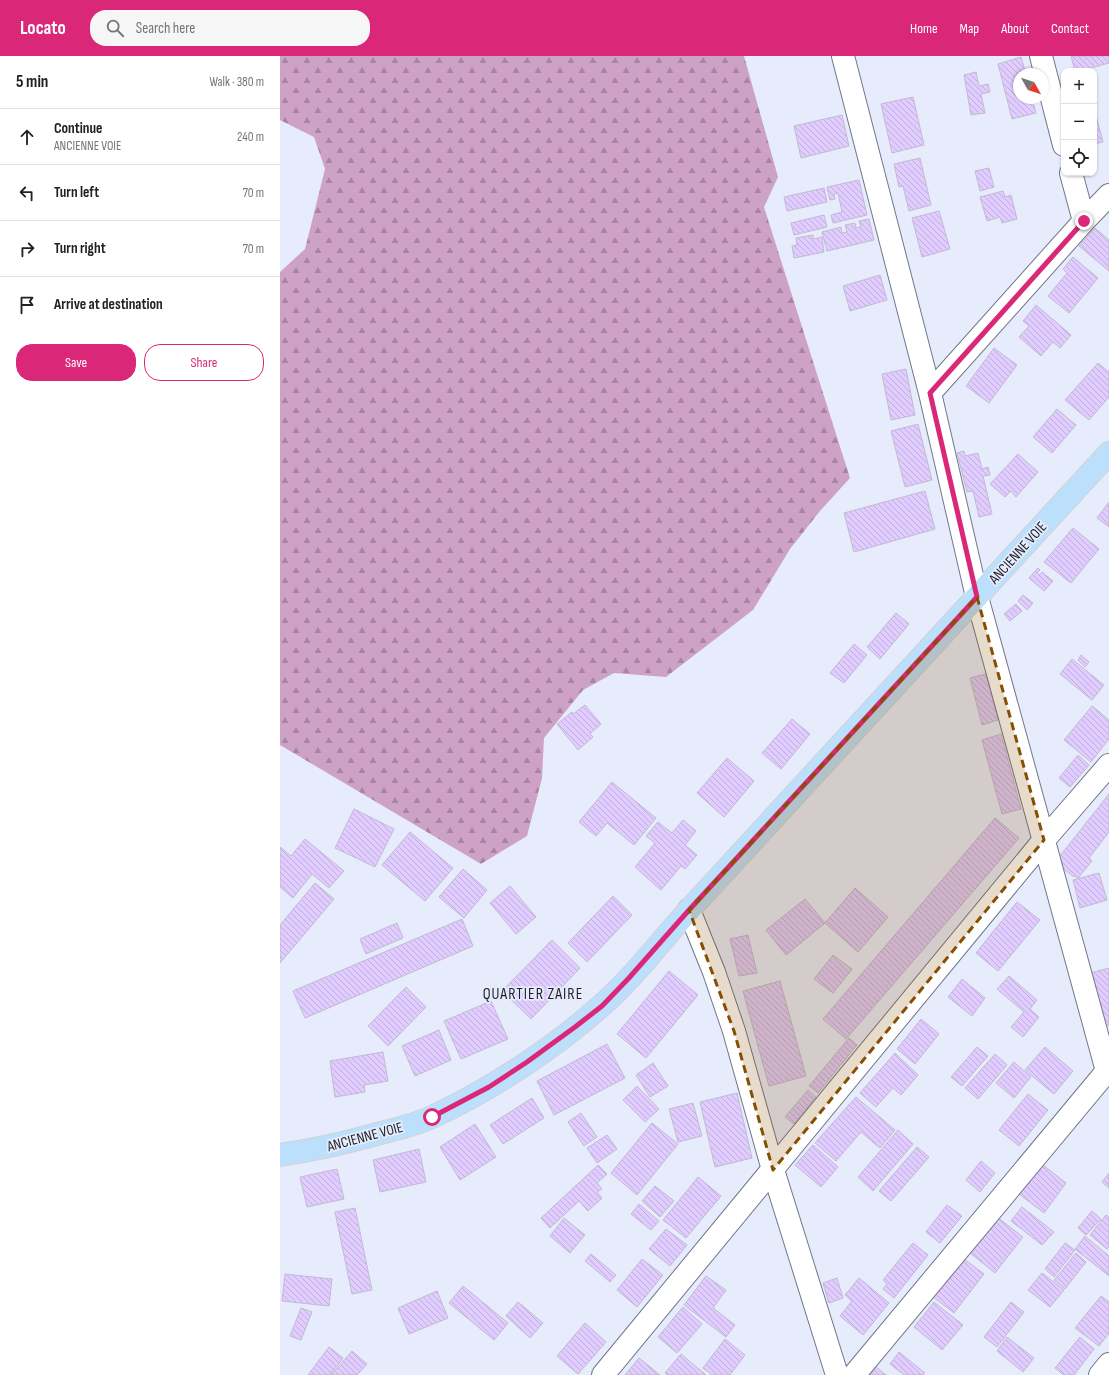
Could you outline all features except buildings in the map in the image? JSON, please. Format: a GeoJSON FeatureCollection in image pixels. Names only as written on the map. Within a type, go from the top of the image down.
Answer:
{"type":"FeatureCollection","features":[{"type":"Feature","properties":{"kind":"main road","name":"ANCIENNE VOIE"},"geometry":{"type":"LineString","coordinates":[[280,1155],[317,1150],[405,1127],[432,1117],[489,1087],[550,1046],[602,1006],[1109,453]]}},
{"type":"Feature","properties":{"kind":"street"},"geometry":{"type":"LineString","coordinates":[[843,56],[930,393],[977,597],[1108,1071],[854,1375]]}},
{"type":"Feature","properties":{"kind":"street"},"geometry":{"type":"LineString","coordinates":[[1041,56],[1063,140]]}},
{"type":"Feature","properties":{"kind":"street"},"geometry":{"type":"LineString","coordinates":[[1072,176],[1084,221]]}},
{"type":"Feature","properties":{"kind":"street"},"geometry":{"type":"LineString","coordinates":[[930,393],[1109,195]]}},
{"type":"Feature","properties":{"kind":"street"},"geometry":{"type":"LineString","coordinates":[[603,1375],[774,1170],[1044,840],[1109,765]]}},
{"type":"Feature","properties":{"kind":"street"},"geometry":{"type":"LineString","coordinates":[[689,910],[714,972],[734,1031],[774,1170],[837,1375]]}},
{"type":"Feature","properties":{"kind":"street"},"geometry":{"type":"LineString","coordinates":[[1100,1375],[1109,1364]]}},
{"type":"Feature","properties":{"kind":"highlighted area"},"geometry":{"type":"Polygon","coordinates":[[[977,597],[1044,840],[773,1170],[734,1031],[689,910],[977,597]]]}},
{"type":"Feature","properties":{"kind":"green space"},"geometry":{"type":"Polygon","coordinates":[[[280,56],[744,56],[778,177],[764,207],[850,478],[820,511],[790,549],[753,610],[666,677],[614,673],[583,690],[544,738],[542,778],[527,836],[481,864],[280,745],[280,272],[305,249],[325,169],[314,137],[280,120],[280,56]]]}},
{"type":"Feature","properties":{"kind":"district","name":"QUARTIER ZAIRE"},"geometry":{"type":"Point","coordinates":[533,994]}},
{"type":"Feature","properties":{"kind":"route"},"geometry":{"type":"LineString","coordinates":[[432,1117],[489,1087],[550,1046],[602,1006],[977,597],[930,393],[1084,221]]}}]}
